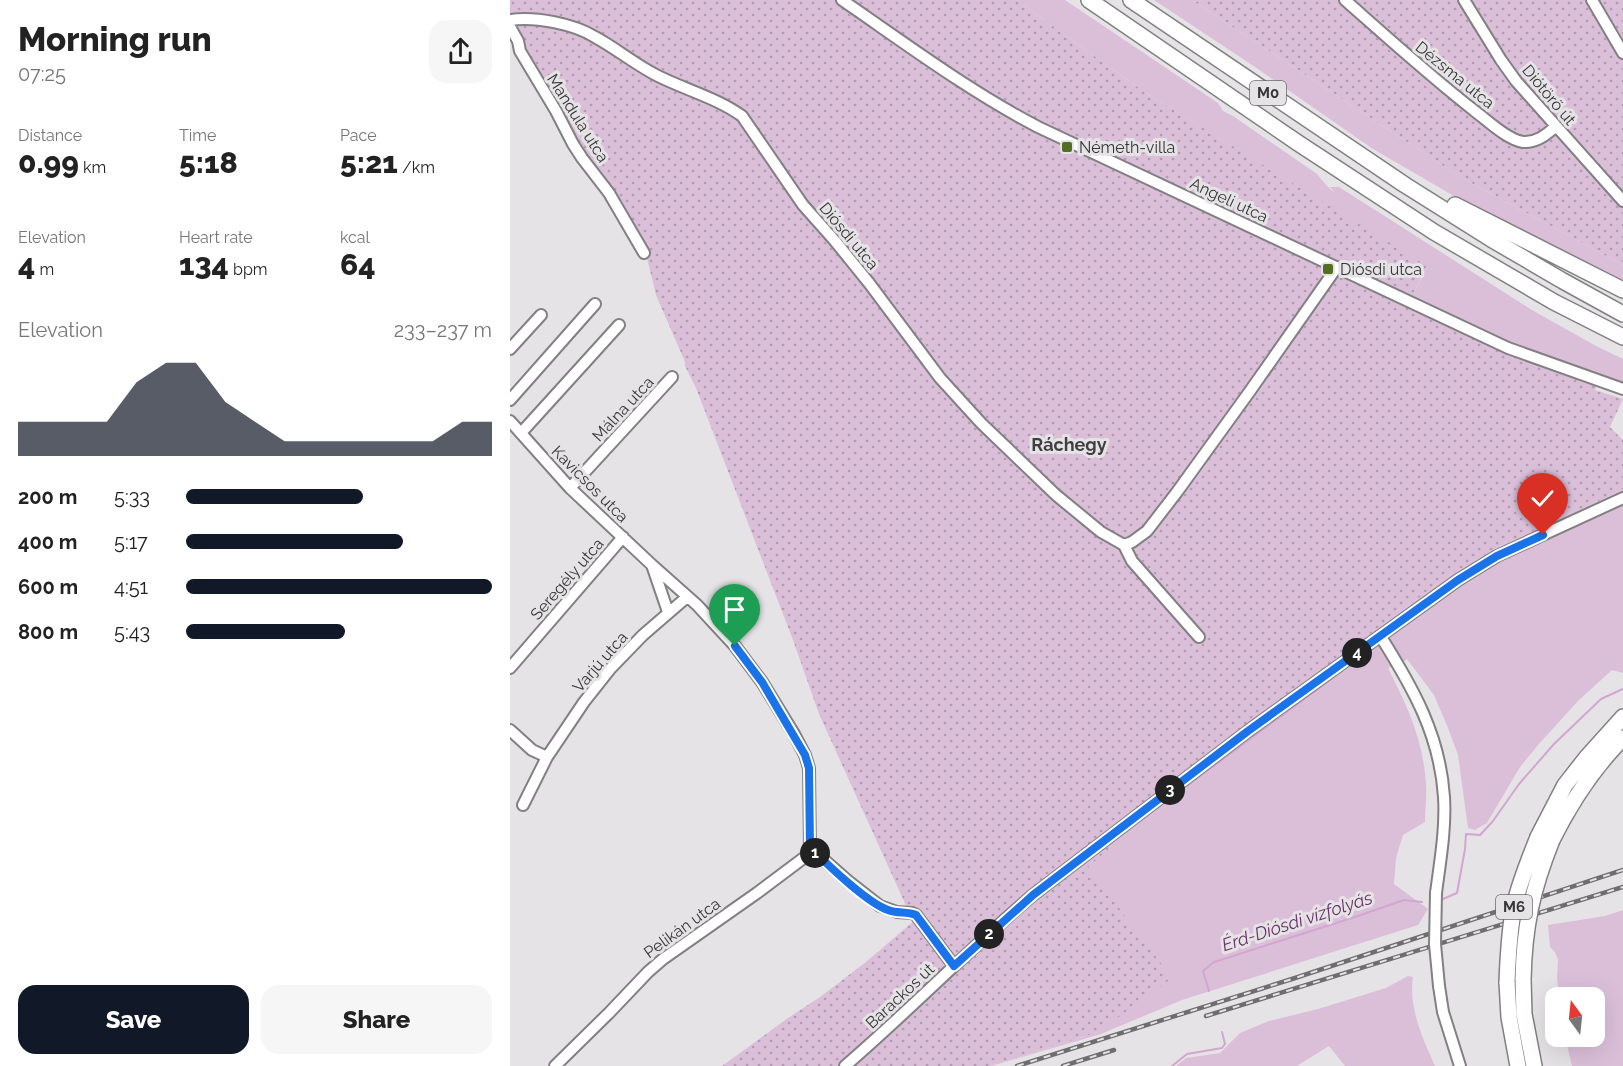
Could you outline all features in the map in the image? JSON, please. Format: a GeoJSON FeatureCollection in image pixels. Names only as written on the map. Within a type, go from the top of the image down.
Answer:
{"type":"FeatureCollection","features":[{"type":"Feature","properties":{"kind":"highway","name":"M0"},"geometry":{"type":"LineString","coordinates":[[1089,0],[1434,231],[1554,302],[1623,337]]}},
{"type":"Feature","properties":{"kind":"highway","name":"M0"},"geometry":{"type":"LineString","coordinates":[[1131,0],[1405,185],[1491,239],[1623,314]]}},
{"type":"Feature","properties":{"kind":"highway"},"geometry":{"type":"LineString","coordinates":[[1405,185],[1427,190],[1479,219],[1623,290]]}},
{"type":"Feature","properties":{"kind":"highway","name":"M6"},"geometry":{"type":"LineString","coordinates":[[1534,1066],[1524,1014],[1523,980],[1526,928],[1541,868],[1545,838],[1565,785],[1623,717]]}},
{"type":"Feature","properties":{"kind":"highway"},"geometry":{"type":"LineString","coordinates":[[1584,784],[1623,738]]}},
{"type":"Feature","properties":{"kind":"highway"},"geometry":{"type":"LineString","coordinates":[[1584,784],[1623,748]]}},
{"type":"Feature","properties":{"kind":"highway","name":"M6"},"geometry":{"type":"LineString","coordinates":[[1518,1066],[1509,1017],[1507,982],[1508,950],[1514,906],[1527,862],[1566,812],[1584,784]]}},
{"type":"Feature","properties":{"kind":"street","name":"Angeli utca"},"geometry":{"type":"LineString","coordinates":[[842,0],[1005,110],[1508,348],[1623,389]]}},
{"type":"Feature","properties":{"kind":"street","name":"Dézsma utca"},"geometry":{"type":"LineString","coordinates":[[1345,0],[1446,88],[1515,139],[1531,142],[1546,135],[1555,127]]}},
{"type":"Feature","properties":{"kind":"street","name":"Diótörő út"},"geometry":{"type":"LineString","coordinates":[[1464,0],[1500,60],[1555,127],[1623,201]]}},
{"type":"Feature","properties":{"kind":"street"},"geometry":{"type":"LineString","coordinates":[[1592,0],[1623,53]]}},
{"type":"Feature","properties":{"kind":"street","name":"Diósdi utca"},"geometry":{"type":"LineString","coordinates":[[510,20],[537,19],[593,35],[642,67],[715,100],[742,116],[803,205],[835,240],[940,378],[981,423],[1056,495],[1101,532],[1124,545],[1132,561],[1199,637]]}},
{"type":"Feature","properties":{"kind":"street","name":"Mandula utca"},"geometry":{"type":"LineString","coordinates":[[510,27],[518,41],[520,51],[573,144],[609,193],[644,254]]}},
{"type":"Feature","properties":{"kind":"street"},"geometry":{"type":"LineString","coordinates":[[1124,545],[1147,531],[1177,492],[1337,267]]}},
{"type":"Feature","properties":{"kind":"street"},"geometry":{"type":"LineString","coordinates":[[510,400],[595,304]]}},
{"type":"Feature","properties":{"kind":"street"},"geometry":{"type":"LineString","coordinates":[[510,349],[541,315]]}},
{"type":"Feature","properties":{"kind":"street"},"geometry":{"type":"LineString","coordinates":[[521,433],[619,325]]}},
{"type":"Feature","properties":{"kind":"street","name":"Málna utca"},"geometry":{"type":"LineString","coordinates":[[570,488],[672,377]]}},
{"type":"Feature","properties":{"kind":"street","name":"Kavicsos utca"},"geometry":{"type":"LineString","coordinates":[[510,421],[570,488],[687,597],[735,646],[762,682],[805,755],[809,768],[810,850]]}},
{"type":"Feature","properties":{"kind":"street","name":"Barackos út"},"geometry":{"type":"LineString","coordinates":[[845,1066],[1006,918],[1248,731],[1434,597],[1497,556],[1623,498]]}},
{"type":"Feature","properties":{"kind":"street","name":"Seregély utca"},"geometry":{"type":"LineString","coordinates":[[510,668],[623,537]]}},
{"type":"Feature","properties":{"kind":"street","name":"Kavicsos utca"},"geometry":{"type":"LineString","coordinates":[[652,565],[668,612]]}},
{"type":"Feature","properties":{"kind":"street"},"geometry":{"type":"LineString","coordinates":[[660,590],[671,582]]}},
{"type":"Feature","properties":{"kind":"street","name":"Varjú utca"},"geometry":{"type":"LineString","coordinates":[[523,805],[547,757],[584,702],[611,668],[668,612],[687,597]]}},
{"type":"Feature","properties":{"kind":"street"},"geometry":{"type":"LineString","coordinates":[[1381,637],[1425,715],[1437,752],[1444,812],[1436,893],[1435,944],[1443,1012],[1460,1066]]}},
{"type":"Feature","properties":{"kind":"street"},"geometry":{"type":"LineString","coordinates":[[510,730],[532,750],[547,757]]}},
{"type":"Feature","properties":{"kind":"street"},"geometry":{"type":"LineString","coordinates":[[810,850],[880,906],[916,915],[954,966]]}},
{"type":"Feature","properties":{"kind":"street","name":"Pelikán utca"},"geometry":{"type":"LineString","coordinates":[[555,1066],[663,959],[757,893],[810,850]]}},
{"type":"Feature","properties":{"kind":"shaded area"},"geometry":{"type":"Polygon","coordinates":[[[510,0],[1016,0],[1146,93],[1427,266],[1408,305],[1597,385],[1595,390],[1623,399],[1610,427],[1623,440],[1623,490],[1496,548],[1447,577],[1335,660],[1341,669],[1270,719],[1107,842],[1111,847],[1088,867],[1172,978],[1098,1032],[991,1066],[722,1066],[820,997],[866,962],[916,919],[908,910],[819,714],[696,388],[656,295],[646,254],[600,181],[510,27],[510,0]]]}},
{"type":"Feature","properties":{"kind":"shaded area"},"geometry":{"type":"Polygon","coordinates":[[[1016,0],[1065,0],[1218,103],[1223,111],[1317,174],[1335,193],[1330,187],[1339,187],[1532,310],[1623,359],[1623,384],[1603,376],[1597,385],[1408,305],[1427,267],[1146,93],[1016,0]]]}},
{"type":"Feature","properties":{"kind":"shaded area"},"geometry":{"type":"Polygon","coordinates":[[[1154,0],[1192,0],[1462,178],[1623,265],[1623,286],[1485,214],[1373,149],[1154,0]]]}},
{"type":"Feature","properties":{"kind":"shaded area"},"geometry":{"type":"Polygon","coordinates":[[[1192,0],[1623,0],[1623,265],[1462,178],[1192,0]]]}},
{"type":"Feature","properties":{"kind":"shaded area"},"geometry":{"type":"Polygon","coordinates":[[[1623,490],[1623,673],[1612,670],[1578,701],[1538,745],[1520,767],[1487,823],[1475,830],[1468,828],[1458,755],[1434,695],[1407,659],[1388,668],[1413,724],[1424,768],[1425,822],[1403,835],[1396,858],[1394,884],[1428,909],[1418,925],[1182,1000],[1101,1034],[991,1066],[1098,1032],[1087,866],[1111,847],[1107,842],[1341,669],[1335,660],[1447,577],[1496,548],[1623,490]]]}},
{"type":"Feature","properties":{"kind":"shaded area"},"geometry":{"type":"Polygon","coordinates":[[[1623,910],[1623,1066],[1572,1066],[1567,1047],[1605,1047],[1605,987],[1558,987],[1558,960],[1550,947],[1548,925],[1605,916],[1623,910]]]}},
{"type":"Feature","properties":{"kind":"shaded area"},"geometry":{"type":"Polygon","coordinates":[[[1408,976],[1413,977],[1415,1011],[1421,1034],[1435,1066],[1345,1066],[1329,1046],[1297,1066],[1176,1066],[1186,1058],[1220,1053],[1240,1033],[1269,1021],[1386,988],[1408,976]]]}},
{"type":"Feature","properties":{"kind":"waterway"},"geometry":{"type":"LineString","coordinates":[[1120,835],[1334,677]]}},
{"type":"Feature","properties":{"kind":"waterway","name":"Érd-Diósdi vízfolyás"},"geometry":{"type":"LineString","coordinates":[[1443,899],[1457,893],[1466,834],[1480,835],[1493,821],[1519,784],[1554,744],[1601,699],[1623,689]]}},
{"type":"Feature","properties":{"kind":"waterway","name":"Érd-Diósdi vízfolyás"},"geometry":{"type":"LineString","coordinates":[[1209,991],[1203,971],[1214,962],[1404,900],[1422,902]]}},
{"type":"Feature","properties":{"kind":"waterway","name":"Érd-Diósdi vízfolyás"},"geometry":{"type":"LineString","coordinates":[[1172,1066],[1187,1054],[1222,1048],[1225,1044],[1222,1032]]}},
{"type":"Feature","properties":{"kind":"railway"},"geometry":{"type":"LineString","coordinates":[[1017,1066],[1292,979],[1623,870]]}},
{"type":"Feature","properties":{"kind":"railway"},"geometry":{"type":"LineString","coordinates":[[1206,1016],[1623,887]]}},
{"type":"Feature","properties":{"kind":"railway"},"geometry":{"type":"LineString","coordinates":[[1063,1066],[1114,1050]]}},
{"type":"Feature","properties":{"kind":"place","name":"Németh-villa"},"geometry":{"type":"Point","coordinates":[1067,147]}},
{"type":"Feature","properties":{"kind":"place","name":"Diósdi utca"},"geometry":{"type":"Point","coordinates":[1328,269]}},
{"type":"Feature","properties":{"kind":"district","name":"Ráchegy"},"geometry":{"type":"Point","coordinates":[1069,444]}},
{"type":"Feature","properties":{"kind":"route"},"geometry":{"type":"LineString","coordinates":[[735,646],[762,682],[805,755],[809,768],[810,850],[880,906],[888,910],[916,915],[954,966],[1033,895],[1248,731],[1458,580],[1497,556],[1543,535]]}}]}
